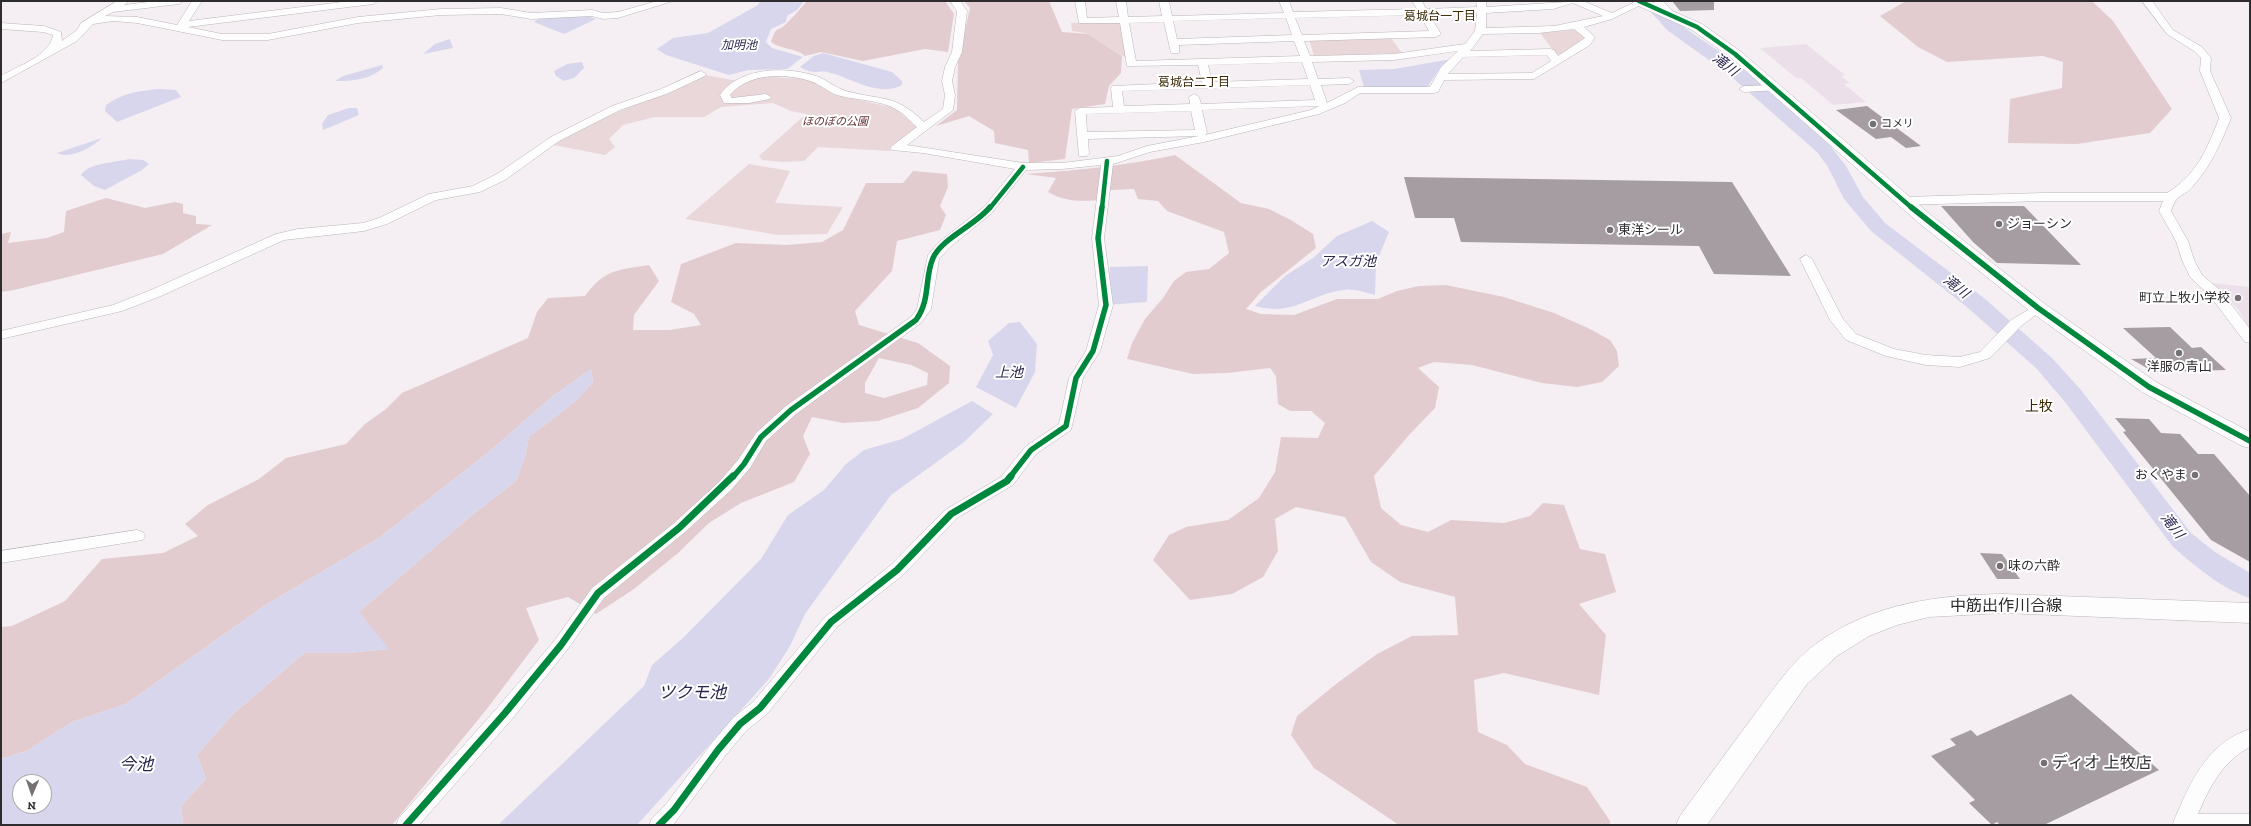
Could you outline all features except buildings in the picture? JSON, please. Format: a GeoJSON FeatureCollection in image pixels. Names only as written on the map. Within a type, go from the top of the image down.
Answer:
{"type":"FeatureCollection","features":[{"type":"Feature","properties":{"kind":"street"},"geometry":{"type":"LineString","coordinates":[[1,80],[73,39],[82,31],[84,25],[94,21],[124,1]]}},
{"type":"Feature","properties":{"kind":"street"},"geometry":{"type":"LineString","coordinates":[[111,10],[179,1]]}},
{"type":"Feature","properties":{"kind":"street"},"geometry":{"type":"LineString","coordinates":[[180,26],[197,1]]}},
{"type":"Feature","properties":{"kind":"street"},"geometry":{"type":"LineString","coordinates":[[180,26],[373,1]]}},
{"type":"Feature","properties":{"kind":"street"},"geometry":{"type":"LineString","coordinates":[[94,21],[113,18],[137,20],[180,26],[222,37],[268,37],[358,20],[441,12],[501,10],[531,16],[580,12],[603,16],[618,15],[668,1]]}},
{"type":"Feature","properties":{"kind":"street"},"geometry":{"type":"LineString","coordinates":[[954,1],[962,11],[957,52],[950,67],[947,81],[950,95],[948,110],[896,148],[923,150],[1023,167],[1062,166],[1120,159],[1147,149],[1204,139],[1315,112],[1340,101],[1354,91],[1434,90],[1440,77],[1451,62],[1465,51],[1480,31],[1481,6]]}},
{"type":"Feature","properties":{"kind":"street"},"geometry":{"type":"LineString","coordinates":[[1080,1],[1082,21],[1423,12],[1481,6],[1542,8],[1571,1]]}},
{"type":"Feature","properties":{"kind":"street"},"geometry":{"type":"LineString","coordinates":[[1121,1],[1131,64],[1407,56],[1465,51],[1550,52],[1557,62]]}},
{"type":"Feature","properties":{"kind":"street"},"geometry":{"type":"LineString","coordinates":[[1164,1],[1177,63]]}},
{"type":"Feature","properties":{"kind":"street"},"geometry":{"type":"LineString","coordinates":[[1083,154],[1080,111],[1322,103],[1284,1]]}},
{"type":"Feature","properties":{"kind":"street"},"geometry":{"type":"LineString","coordinates":[[1173,42],[1436,34],[1417,1]]}},
{"type":"Feature","properties":{"kind":"street"},"geometry":{"type":"LineString","coordinates":[[1575,1],[1612,16]]}},
{"type":"Feature","properties":{"kind":"street"},"geometry":{"type":"LineString","coordinates":[[1903,201],[2043,197],[2170,197],[2188,185],[2212,151],[2225,118],[2205,71],[2206,58],[2198,49],[2170,32],[2147,1]]}},
{"type":"Feature","properties":{"kind":"street"},"geometry":{"type":"LineString","coordinates":[[1480,31],[1551,29],[1576,26],[1612,16],[1641,2],[1663,7],[1713,37],[1903,201],[2038,308],[2149,387],[2250,441]]}},
{"type":"Feature","properties":{"kind":"street"},"geometry":{"type":"LineString","coordinates":[[1,26],[44,29],[58,34],[57,41],[50,51]]}},
{"type":"Feature","properties":{"kind":"street"},"geometry":{"type":"LineString","coordinates":[[1440,77],[1534,76],[1586,43],[1590,37],[1576,26]]}},
{"type":"Feature","properties":{"kind":"street"},"geometry":{"type":"LineString","coordinates":[[1396,35],[1407,56]]}},
{"type":"Feature","properties":{"kind":"street"},"geometry":{"type":"LineString","coordinates":[[1202,62],[1208,85]]}},
{"type":"Feature","properties":{"kind":"street"},"geometry":{"type":"LineString","coordinates":[[1,335],[117,308],[203,272],[280,237],[298,233],[364,227],[383,221],[433,197],[476,188],[501,177],[555,140],[609,112],[642,97],[665,91],[701,74]]}},
{"type":"Feature","properties":{"kind":"street"},"geometry":{"type":"LineString","coordinates":[[766,97],[749,100],[728,101],[725,95],[728,89],[739,81],[750,77],[782,75],[811,78],[842,93],[901,107],[923,127]]}},
{"type":"Feature","properties":{"kind":"street"},"geometry":{"type":"LineString","coordinates":[[1119,109],[1116,88],[1349,81]]}},
{"type":"Feature","properties":{"kind":"street"},"geometry":{"type":"LineString","coordinates":[[1082,136],[1201,133],[1192,86]]}},
{"type":"Feature","properties":{"kind":"street"},"geometry":{"type":"LineString","coordinates":[[1744,88],[1771,88]]}},
{"type":"Feature","properties":{"kind":"street"},"geometry":{"type":"LineString","coordinates":[[659,825],[674,810],[718,750],[740,724],[760,708],[831,622],[897,570],[951,514],[1007,481],[1031,450],[1066,426],[1076,378],[1093,351],[1106,305],[1098,238],[1107,161]]}},
{"type":"Feature","properties":{"kind":"street"},"geometry":{"type":"LineString","coordinates":[[406,825],[505,713],[562,645],[598,593],[678,528],[725,486],[744,464],[761,436],[797,406],[916,320],[924,309],[932,258],[944,245],[988,210],[1023,167]]}},
{"type":"Feature","properties":{"kind":"street"},"geometry":{"type":"LineString","coordinates":[[2170,197],[2165,211],[2182,241],[2188,260],[2197,278],[2215,293],[2250,339]]}},
{"type":"Feature","properties":{"kind":"street"},"geometry":{"type":"LineString","coordinates":[[1806,259],[1837,320],[1851,337],[1891,353],[1926,360],[1960,362],[1985,355],[2016,323],[2038,308]]}},
{"type":"Feature","properties":{"kind":"street"},"geometry":{"type":"LineString","coordinates":[[1,557],[137,536]]}},
{"type":"Feature","properties":{"kind":"street","name":"中筋出作川合線"},"geometry":{"type":"LineString","coordinates":[[1690,825],[1798,676],[1813,660],[1831,645],[1851,632],[1873,622],[1925,608],[1979,603],[2250,613]]}},
{"type":"Feature","properties":{"kind":"street"},"geometry":{"type":"LineString","coordinates":[[2250,737],[2227,750],[2213,763],[2204,776],[2183,824],[2250,823]]}},
{"type":"Feature","properties":{"kind":"shaded area"},"geometry":{"type":"Polygon","coordinates":[[[807,1],[945,1],[954,14],[948,52],[925,49],[863,61],[821,52],[805,56],[797,51],[775,45],[771,42],[776,31],[784,26],[807,1]]]}},
{"type":"Feature","properties":{"kind":"shaded area"},"geometry":{"type":"Polygon","coordinates":[[[964,1],[1049,1],[1062,32],[1088,34],[1122,56],[1121,73],[1109,86],[1105,104],[1072,109],[1065,159],[1029,163],[1028,150],[995,143],[994,131],[969,116],[936,126],[957,110],[958,61],[970,8],[964,1]]]}},
{"type":"Feature","properties":{"kind":"shaded area"},"geometry":{"type":"Polygon","coordinates":[[[1906,1],[2092,1],[2113,21],[2172,109],[2150,133],[2077,144],[2008,143],[2010,99],[2062,88],[2063,62],[2043,56],[1947,62],[1918,47],[1880,16],[1906,1]]]}},
{"type":"Feature","properties":{"kind":"shaded area"},"geometry":{"type":"Polygon","coordinates":[[[1806,44],[1845,75],[1841,76],[1850,83],[1844,84],[1866,102],[1833,105],[1801,78],[1796,78],[1760,48],[1806,44]]]}},
{"type":"Feature","properties":{"kind":"shaded area"},"geometry":{"type":"Polygon","coordinates":[[[1175,155],[1241,203],[1269,209],[1291,220],[1313,234],[1316,248],[1261,292],[1246,309],[1261,314],[1294,315],[1337,299],[1378,299],[1397,291],[1419,286],[1446,285],[1504,297],[1554,313],[1590,329],[1610,340],[1617,351],[1619,366],[1602,382],[1577,387],[1542,383],[1472,365],[1434,362],[1418,368],[1439,387],[1435,408],[1409,435],[1374,476],[1381,508],[1401,525],[1428,532],[1451,520],[1504,523],[1530,516],[1543,503],[1564,505],[1580,549],[1605,554],[1616,592],[1579,604],[1606,635],[1599,695],[1504,673],[1474,680],[1478,732],[1507,745],[1525,764],[1587,787],[1610,821],[1610,825],[1399,825],[1314,768],[1291,735],[1297,716],[1336,684],[1377,654],[1412,636],[1458,635],[1455,597],[1400,582],[1371,562],[1345,517],[1296,507],[1275,519],[1278,551],[1263,577],[1232,594],[1190,600],[1153,560],[1169,535],[1186,527],[1228,520],[1259,498],[1275,472],[1281,437],[1318,438],[1325,423],[1311,411],[1290,411],[1278,404],[1276,376],[1270,368],[1227,373],[1193,374],[1127,359],[1132,343],[1145,319],[1163,298],[1174,281],[1186,272],[1209,269],[1229,253],[1224,232],[1167,211],[1158,201],[1138,199],[1134,189],[1111,190],[1105,200],[1069,200],[1055,196],[1048,192],[1056,178],[1026,174],[1120,165],[1175,155]]]}},
{"type":"Feature","properties":{"kind":"shaded area"},"geometry":{"type":"Polygon","coordinates":[[[913,171],[947,174],[948,187],[940,206],[946,215],[940,230],[897,241],[892,271],[855,311],[859,325],[918,343],[950,366],[949,383],[918,408],[878,421],[843,423],[812,417],[803,436],[810,454],[794,482],[741,503],[709,523],[678,553],[634,589],[596,614],[568,597],[526,608],[539,640],[486,710],[392,825],[183,825],[181,806],[206,779],[197,755],[233,714],[304,653],[348,653],[388,649],[359,612],[472,515],[516,481],[525,457],[529,437],[577,400],[593,382],[591,369],[553,396],[490,451],[379,538],[264,606],[126,704],[72,722],[27,751],[1,759],[1,627],[12,626],[65,601],[102,559],[163,553],[198,536],[185,524],[208,505],[259,479],[286,458],[346,444],[365,424],[386,409],[402,393],[528,338],[537,312],[548,298],[585,296],[599,280],[612,272],[649,265],[659,281],[634,315],[633,330],[670,330],[701,325],[694,314],[671,302],[681,264],[736,243],[787,245],[822,242],[843,230],[866,183],[903,183],[913,171]],[[879,358],[865,383],[865,393],[884,398],[927,385],[928,373],[911,365],[879,358]]]}},
{"type":"Feature","properties":{"kind":"shaded area"},"geometry":{"type":"Polygon","coordinates":[[[106,198],[145,208],[175,202],[183,204],[183,213],[196,216],[196,224],[212,225],[163,254],[1,292],[1,234],[11,232],[8,243],[47,238],[64,232],[66,211],[106,198]]]}},
{"type":"Feature","properties":{"kind":"shaded area","name":"町立上牧小学校"},"geometry":{"type":"Polygon","coordinates":[[[2210,283],[2250,287],[2250,330],[2238,309],[2210,283]]]}},
{"type":"Feature","properties":{"kind":"green space"},"geometry":{"type":"Polygon","coordinates":[[[1121,22],[1126,58],[1086,33],[1072,31],[1071,23],[1121,22]]]}},
{"type":"Feature","properties":{"kind":"green space"},"geometry":{"type":"Polygon","coordinates":[[[1573,29],[1587,37],[1562,55],[1556,54],[1540,33],[1573,29]]]}},
{"type":"Feature","properties":{"kind":"green space"},"geometry":{"type":"Polygon","coordinates":[[[1391,38],[1402,53],[1314,56],[1309,39],[1391,38]]]}},
{"type":"Feature","properties":{"kind":"green space","name":"ほのぼの公園"},"geometry":{"type":"Polygon","coordinates":[[[706,75],[732,80],[770,77],[807,79],[837,95],[895,108],[917,127],[890,151],[818,147],[804,161],[782,162],[762,160],[759,156],[806,114],[791,111],[773,103],[721,107],[704,117],[655,117],[623,125],[609,139],[615,147],[605,155],[553,145],[598,120],[706,75]]]}},
{"type":"Feature","properties":{"kind":"green space"},"geometry":{"type":"Polygon","coordinates":[[[749,164],[790,171],[775,203],[843,207],[827,234],[778,235],[685,219],[749,164]]]}},
{"type":"Feature","properties":{"kind":"water","name":"加明池"},"geometry":{"type":"Polygon","coordinates":[[[760,1],[804,1],[797,10],[787,16],[786,22],[771,29],[766,42],[772,48],[803,57],[787,69],[748,70],[729,75],[666,55],[657,49],[673,38],[708,33],[758,5],[760,1]]]}},
{"type":"Feature","properties":{"kind":"water"},"geometry":{"type":"Polygon","coordinates":[[[588,16],[596,19],[564,34],[534,22],[539,18],[588,16]]]}},
{"type":"Feature","properties":{"kind":"water"},"geometry":{"type":"Polygon","coordinates":[[[450,39],[453,48],[423,54],[435,44],[450,39]]]}},
{"type":"Feature","properties":{"kind":"water"},"geometry":{"type":"Polygon","coordinates":[[[823,53],[892,72],[902,81],[902,85],[893,88],[874,88],[836,75],[825,72],[812,72],[800,67],[814,56],[823,53]]]}},
{"type":"Feature","properties":{"kind":"water"},"geometry":{"type":"Polygon","coordinates":[[[1452,59],[1442,65],[1426,89],[1364,87],[1359,70],[1394,69],[1452,59]]]}},
{"type":"Feature","properties":{"kind":"water"},"geometry":{"type":"Polygon","coordinates":[[[582,62],[584,68],[574,78],[564,81],[556,76],[554,71],[567,64],[582,62]]]}},
{"type":"Feature","properties":{"kind":"water"},"geometry":{"type":"Polygon","coordinates":[[[382,65],[383,68],[372,75],[354,80],[335,81],[343,76],[382,65]]]}},
{"type":"Feature","properties":{"kind":"water"},"geometry":{"type":"Polygon","coordinates":[[[158,89],[176,90],[181,97],[117,122],[105,111],[106,105],[124,95],[158,89]]]}},
{"type":"Feature","properties":{"kind":"water"},"geometry":{"type":"Polygon","coordinates":[[[349,108],[357,108],[359,115],[323,130],[322,124],[328,115],[349,108]]]}},
{"type":"Feature","properties":{"kind":"water"},"geometry":{"type":"Polygon","coordinates":[[[102,138],[87,149],[75,154],[63,155],[57,153],[102,138]]]}},
{"type":"Feature","properties":{"kind":"water"},"geometry":{"type":"Polygon","coordinates":[[[129,159],[143,160],[149,164],[142,170],[105,190],[94,186],[81,175],[96,165],[129,159]]]}},
{"type":"Feature","properties":{"kind":"water","name":"アスガ池"},"geometry":{"type":"Polygon","coordinates":[[[1372,221],[1389,232],[1376,263],[1375,295],[1356,290],[1348,290],[1332,292],[1301,304],[1280,309],[1269,309],[1255,306],[1285,276],[1313,258],[1337,236],[1372,221]]]}},
{"type":"Feature","properties":{"kind":"water"},"geometry":{"type":"Polygon","coordinates":[[[1148,266],[1147,302],[1106,305],[1110,267],[1148,266]]]}},
{"type":"Feature","properties":{"kind":"water","name":"上池"},"geometry":{"type":"Polygon","coordinates":[[[1020,322],[1037,344],[1035,372],[1016,408],[976,387],[993,355],[988,341],[1009,323],[1020,322]]]}},
{"type":"Feature","properties":{"kind":"water","name":"今池"},"geometry":{"type":"Polygon","coordinates":[[[591,369],[593,382],[577,400],[529,437],[525,457],[516,481],[472,515],[359,612],[389,649],[348,653],[304,653],[233,714],[197,755],[206,779],[181,806],[183,825],[1,825],[1,759],[27,751],[72,722],[126,704],[264,606],[379,538],[490,451],[553,396],[591,369]]]}},
{"type":"Feature","properties":{"kind":"water","name":"ツクモ池"},"geometry":{"type":"Polygon","coordinates":[[[972,401],[993,414],[963,443],[891,495],[805,614],[790,646],[769,679],[637,825],[498,825],[644,686],[652,665],[683,638],[761,559],[788,515],[824,490],[846,464],[864,450],[902,439],[972,401]]]}},
{"type":"Feature","properties":{"kind":"waterway","name":"滝川"},"geometry":{"type":"LineString","coordinates":[[1649,1],[1673,27],[1733,69],[1823,148],[1837,166],[1854,199],[1878,227],[1976,303],[2044,363],[2073,396],[2165,520],[2182,540],[2205,559],[2250,587]]}},
{"type":"Feature","properties":{"kind":"cycle path"},"geometry":{"type":"LineString","coordinates":[[1639,1],[1697,27],[1735,54],[1926,220],[2038,308],[2149,387],[2250,441]]}},
{"type":"Feature","properties":{"kind":"cycle path"},"geometry":{"type":"LineString","coordinates":[[659,825],[674,810],[718,750],[740,724],[760,708],[831,622],[897,570],[951,514],[1007,481],[1031,450],[1066,426],[1076,378],[1093,351],[1106,305],[1098,238],[1107,161]]}},
{"type":"Feature","properties":{"kind":"cycle path"},"geometry":{"type":"LineString","coordinates":[[406,825],[505,713],[561,645],[598,593],[679,528],[725,486],[744,464],[761,437],[791,410],[916,320],[924,309],[933,258],[944,245],[988,210],[1023,167]]}},
{"type":"Feature","properties":{"kind":"place","name":"コメリ"},"geometry":{"type":"Point","coordinates":[1873,124]}},
{"type":"Feature","properties":{"kind":"place","name":"ジョーシン"},"geometry":{"type":"Point","coordinates":[1999,224]}},
{"type":"Feature","properties":{"kind":"place","name":"東洋シール"},"geometry":{"type":"Point","coordinates":[1610,230]}},
{"type":"Feature","properties":{"kind":"place","name":"町立上牧小学校"},"geometry":{"type":"Point","coordinates":[2238,298]}},
{"type":"Feature","properties":{"kind":"place","name":"洋服の青山"},"geometry":{"type":"Point","coordinates":[2179,353]}},
{"type":"Feature","properties":{"kind":"place","name":"おくやま"},"geometry":{"type":"Point","coordinates":[2195,475]}},
{"type":"Feature","properties":{"kind":"place","name":"味の六酔"},"geometry":{"type":"Point","coordinates":[2000,566]}},
{"type":"Feature","properties":{"kind":"place","name":"ディオ 上牧店"},"geometry":{"type":"Point","coordinates":[2044,763]}},
{"type":"Feature","properties":{"kind":"district","name":"葛城台一丁目"},"geometry":{"type":"Point","coordinates":[1440,17]}},
{"type":"Feature","properties":{"kind":"district","name":"葛城台二丁目"},"geometry":{"type":"Point","coordinates":[1194,83]}},
{"type":"Feature","properties":{"kind":"district","name":"上牧"},"geometry":{"type":"Point","coordinates":[2039,407]}}]}
